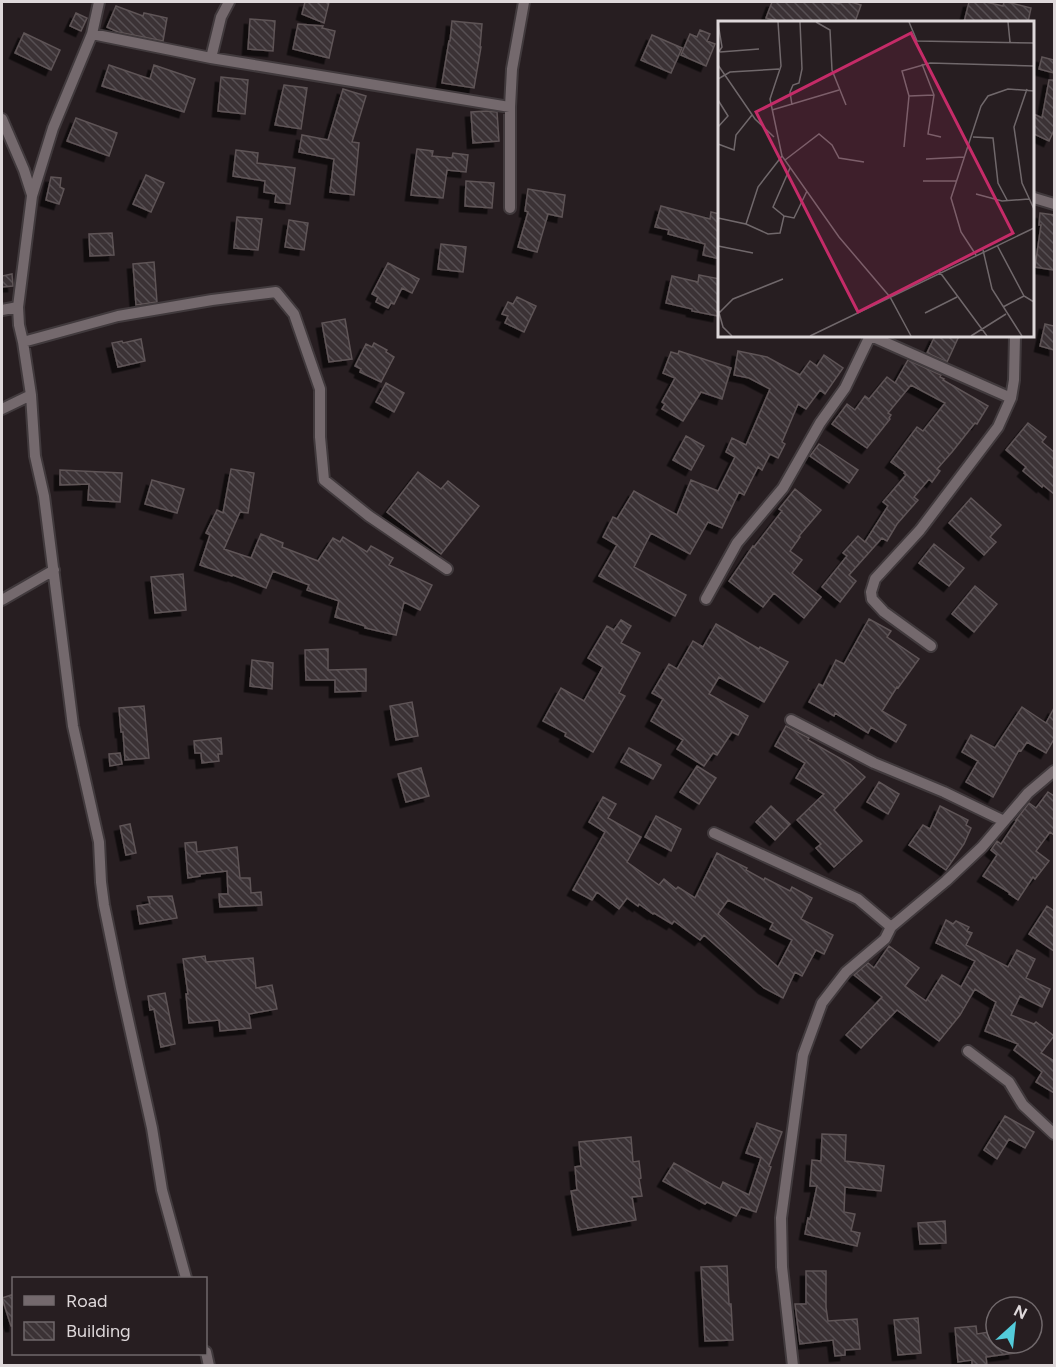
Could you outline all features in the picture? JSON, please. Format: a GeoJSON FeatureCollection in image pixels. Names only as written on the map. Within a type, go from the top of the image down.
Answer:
{"type":"FeatureCollection","features":[{"type":"Feature","properties":{"kind":"street"},"geometry":{"type":"LineString","coordinates":[[99,2],[92,34],[53,128],[32,196],[18,307],[19,325],[31,395],[35,456],[44,496],[74,726],[99,842],[101,882],[105,905],[152,1128],[162,1190],[186,1277]]}},
{"type":"Feature","properties":{"kind":"street"},"geometry":{"type":"LineString","coordinates":[[212,58],[221,17],[230,2]]}},
{"type":"Feature","properties":{"kind":"street"},"geometry":{"type":"LineString","coordinates":[[510,208],[512,69],[524,2]]}},
{"type":"Feature","properties":{"kind":"street"},"geometry":{"type":"LineString","coordinates":[[92,34],[212,58],[510,107]]}},
{"type":"Feature","properties":{"kind":"street"},"geometry":{"type":"LineString","coordinates":[[2,119],[24,170],[32,196]]}},
{"type":"Feature","properties":{"kind":"street"},"geometry":{"type":"LineString","coordinates":[[1035,198],[1054,204]]}},
{"type":"Feature","properties":{"kind":"street"},"geometry":{"type":"LineString","coordinates":[[23,342],[117,316],[276,292],[294,314],[320,389],[320,437],[324,480],[369,516],[447,569]]}},
{"type":"Feature","properties":{"kind":"street"},"geometry":{"type":"LineString","coordinates":[[2,310],[18,307]]}},
{"type":"Feature","properties":{"kind":"street"},"geometry":{"type":"LineString","coordinates":[[706,599],[737,543],[783,488],[820,423],[845,388],[869,338]]}},
{"type":"Feature","properties":{"kind":"street"},"geometry":{"type":"LineString","coordinates":[[875,338],[1011,398]]}},
{"type":"Feature","properties":{"kind":"street"},"geometry":{"type":"LineString","coordinates":[[931,646],[884,612],[872,599],[871,592],[875,579],[920,530],[998,427],[1011,398],[1014,380],[1015,338]]}},
{"type":"Feature","properties":{"kind":"street"},"geometry":{"type":"LineString","coordinates":[[2,409],[31,395]]}},
{"type":"Feature","properties":{"kind":"street"},"geometry":{"type":"LineString","coordinates":[[2,600],[54,570]]}},
{"type":"Feature","properties":{"kind":"street"},"geometry":{"type":"LineString","coordinates":[[791,720],[874,763],[944,792],[1004,821]]}},
{"type":"Feature","properties":{"kind":"street"},"geometry":{"type":"LineString","coordinates":[[793,1365],[782,1267],[781,1218],[803,1055],[822,1003],[846,972],[885,939],[891,927],[982,847],[1028,793],[1054,771]]}},
{"type":"Feature","properties":{"kind":"street"},"geometry":{"type":"LineString","coordinates":[[714,834],[858,899],[891,927]]}},
{"type":"Feature","properties":{"kind":"street"},"geometry":{"type":"LineString","coordinates":[[968,1051],[1009,1082],[1023,1106],[1054,1134]]}},
{"type":"Feature","properties":{"kind":"building"},"geometry":{"type":"Polygon","coordinates":[[[305,2],[329,2],[324,23],[302,14],[305,2]]]}},
{"type":"Feature","properties":{"kind":"building"},"geometry":{"type":"Polygon","coordinates":[[[772,2],[839,4],[840,2],[851,2],[861,5],[855,21],[777,21],[766,18],[772,2]]]}},
{"type":"Feature","properties":{"kind":"building"},"geometry":{"type":"Polygon","coordinates":[[[969,2],[986,2],[1003,6],[1004,2],[1007,2],[1031,8],[1028,21],[964,21],[969,2]]]}},
{"type":"Feature","properties":{"kind":"building"},"geometry":{"type":"Polygon","coordinates":[[[116,6],[143,16],[144,13],[167,18],[163,41],[118,32],[107,27],[116,6]]]}},
{"type":"Feature","properties":{"kind":"building"},"geometry":{"type":"Polygon","coordinates":[[[76,13],[87,18],[81,31],[70,26],[76,13]]]}},
{"type":"Feature","properties":{"kind":"building"},"geometry":{"type":"Polygon","coordinates":[[[250,19],[275,21],[273,51],[248,49],[250,19]]]}},
{"type":"Feature","properties":{"kind":"building"},"geometry":{"type":"Polygon","coordinates":[[[452,21],[482,24],[481,47],[474,88],[442,83],[452,21]]]}},
{"type":"Feature","properties":{"kind":"building"},"geometry":{"type":"Polygon","coordinates":[[[298,24],[323,26],[322,28],[335,31],[329,58],[293,49],[298,24]]]}},
{"type":"Feature","properties":{"kind":"building"},"geometry":{"type":"Polygon","coordinates":[[[700,30],[710,34],[707,41],[715,44],[706,66],[681,55],[690,34],[697,37],[700,30]]]}},
{"type":"Feature","properties":{"kind":"building"},"geometry":{"type":"Polygon","coordinates":[[[24,33],[60,50],[51,70],[15,53],[24,33]]]}},
{"type":"Feature","properties":{"kind":"building"},"geometry":{"type":"Polygon","coordinates":[[[652,35],[682,48],[671,73],[641,60],[652,35]]]}},
{"type":"Feature","properties":{"kind":"building"},"geometry":{"type":"Polygon","coordinates":[[[1042,57],[1054,60],[1054,73],[1039,69],[1042,57]]]}},
{"type":"Feature","properties":{"kind":"building"},"geometry":{"type":"Polygon","coordinates":[[[109,65],[150,79],[154,65],[195,79],[184,112],[102,86],[109,65]]]}},
{"type":"Feature","properties":{"kind":"building"},"geometry":{"type":"Polygon","coordinates":[[[221,77],[248,80],[245,114],[218,111],[221,77]]]}},
{"type":"Feature","properties":{"kind":"building"},"geometry":{"type":"Polygon","coordinates":[[[1049,80],[1054,80],[1054,130],[1049,141],[1035,134],[1035,114],[1042,118],[1049,80]]]}},
{"type":"Feature","properties":{"kind":"building"},"geometry":{"type":"Polygon","coordinates":[[[284,85],[307,88],[301,129],[275,125],[284,85]]]}},
{"type":"Feature","properties":{"kind":"building"},"geometry":{"type":"Polygon","coordinates":[[[343,89],[366,96],[352,142],[359,143],[354,195],[330,192],[334,159],[299,152],[302,135],[328,140],[343,89]]]}},
{"type":"Feature","properties":{"kind":"building"},"geometry":{"type":"Polygon","coordinates":[[[471,112],[497,112],[499,141],[473,143],[471,112]]]}},
{"type":"Feature","properties":{"kind":"building"},"geometry":{"type":"Polygon","coordinates":[[[76,118],[117,133],[109,156],[67,141],[76,118]]]}},
{"type":"Feature","properties":{"kind":"building"},"geometry":{"type":"Polygon","coordinates":[[[417,149],[433,151],[432,156],[452,158],[453,153],[468,155],[466,172],[447,170],[443,198],[411,195],[417,149]]]}},
{"type":"Feature","properties":{"kind":"building"},"geometry":{"type":"Polygon","coordinates":[[[236,150],[258,153],[257,163],[295,168],[290,204],[275,202],[276,194],[264,192],[265,181],[233,176],[236,150]]]}},
{"type":"Feature","properties":{"kind":"building"},"geometry":{"type":"Polygon","coordinates":[[[146,175],[164,183],[151,212],[133,204],[146,175]]]}},
{"type":"Feature","properties":{"kind":"building"},"geometry":{"type":"Polygon","coordinates":[[[51,177],[61,178],[60,187],[64,189],[59,204],[46,200],[51,177]]]}},
{"type":"Feature","properties":{"kind":"building"},"geometry":{"type":"Polygon","coordinates":[[[466,181],[494,183],[492,208],[465,206],[466,181]]]}},
{"type":"Feature","properties":{"kind":"building"},"geometry":{"type":"Polygon","coordinates":[[[528,189],[565,195],[562,217],[548,214],[537,252],[518,247],[528,212],[525,211],[528,189]]]}},
{"type":"Feature","properties":{"kind":"building"},"geometry":{"type":"Polygon","coordinates":[[[661,206],[710,219],[711,212],[718,214],[718,259],[703,255],[705,244],[668,234],[669,230],[655,227],[661,206]]]}},
{"type":"Feature","properties":{"kind":"building"},"geometry":{"type":"Polygon","coordinates":[[[1040,213],[1054,215],[1054,270],[1035,267],[1041,225],[1039,225],[1040,213]]]}},
{"type":"Feature","properties":{"kind":"building"},"geometry":{"type":"Polygon","coordinates":[[[237,217],[262,219],[258,250],[234,248],[237,217]]]}},
{"type":"Feature","properties":{"kind":"building"},"geometry":{"type":"Polygon","coordinates":[[[289,220],[308,223],[304,250],[285,247],[289,220]]]}},
{"type":"Feature","properties":{"kind":"building"},"geometry":{"type":"Polygon","coordinates":[[[112,233],[114,255],[90,256],[89,234],[112,233]]]}},
{"type":"Feature","properties":{"kind":"building"},"geometry":{"type":"Polygon","coordinates":[[[441,244],[466,247],[463,272],[438,269],[441,244]]]}},
{"type":"Feature","properties":{"kind":"building"},"geometry":{"type":"Polygon","coordinates":[[[154,262],[157,302],[136,305],[133,264],[154,262]]]}},
{"type":"Feature","properties":{"kind":"building"},"geometry":{"type":"Polygon","coordinates":[[[388,263],[419,279],[412,293],[402,288],[394,304],[391,303],[388,308],[376,302],[378,297],[372,294],[388,263]]]}},
{"type":"Feature","properties":{"kind":"building"},"geometry":{"type":"Polygon","coordinates":[[[12,274],[13,286],[2,287],[2,276],[12,274]]]}},
{"type":"Feature","properties":{"kind":"building"},"geometry":{"type":"Polygon","coordinates":[[[699,275],[718,279],[718,316],[666,303],[672,276],[698,282],[699,275]]]}},
{"type":"Feature","properties":{"kind":"building"},"geometry":{"type":"Polygon","coordinates":[[[517,297],[536,306],[524,332],[505,323],[508,316],[502,314],[508,302],[513,304],[517,297]]]}},
{"type":"Feature","properties":{"kind":"building"},"geometry":{"type":"Polygon","coordinates":[[[345,319],[352,359],[329,362],[322,323],[345,319]]]}},
{"type":"Feature","properties":{"kind":"building"},"geometry":{"type":"Polygon","coordinates":[[[1045,324],[1054,326],[1054,350],[1040,346],[1045,324]]]}},
{"type":"Feature","properties":{"kind":"building"},"geometry":{"type":"Polygon","coordinates":[[[934,338],[958,338],[947,362],[927,353],[934,338]]]}},
{"type":"Feature","properties":{"kind":"building"},"geometry":{"type":"Polygon","coordinates":[[[141,339],[145,361],[118,367],[112,343],[141,339]]]}},
{"type":"Feature","properties":{"kind":"building"},"geometry":{"type":"Polygon","coordinates":[[[374,343],[394,357],[381,382],[360,372],[361,369],[355,366],[366,344],[372,347],[374,343]]]}},
{"type":"Feature","properties":{"kind":"building"},"geometry":{"type":"Polygon","coordinates":[[[679,351],[731,368],[722,399],[701,392],[683,421],[662,409],[665,404],[662,402],[675,378],[663,373],[671,352],[678,354],[679,351]]]}},
{"type":"Feature","properties":{"kind":"building"},"geometry":{"type":"Polygon","coordinates":[[[738,351],[767,357],[800,375],[810,361],[817,366],[824,355],[843,368],[825,394],[820,390],[806,409],[798,404],[782,442],[785,444],[778,458],[770,454],[762,470],[758,467],[744,495],[739,492],[722,528],[708,522],[690,554],[651,533],[634,567],[686,595],[675,616],[599,576],[617,545],[603,537],[613,517],[617,519],[634,491],[677,515],[691,480],[718,491],[735,457],[726,452],[732,438],[746,445],[770,389],[749,378],[734,375],[738,351]]]}},
{"type":"Feature","properties":{"kind":"building"},"geometry":{"type":"Polygon","coordinates":[[[908,360],[941,375],[943,380],[988,406],[977,424],[975,423],[937,469],[940,471],[932,482],[929,479],[914,497],[918,500],[897,524],[887,541],[882,538],[849,575],[856,581],[840,602],[822,587],[847,556],[843,553],[858,536],[865,542],[888,506],[883,502],[906,475],[891,462],[917,427],[923,431],[945,403],[911,385],[888,413],[891,415],[890,419],[867,448],[832,424],[847,404],[855,410],[865,396],[869,399],[887,377],[895,383],[908,360]]]}},
{"type":"Feature","properties":{"kind":"building"},"geometry":{"type":"Polygon","coordinates":[[[386,383],[404,393],[394,412],[376,402],[386,383]]]}},
{"type":"Feature","properties":{"kind":"building"},"geometry":{"type":"Polygon","coordinates":[[[1028,423],[1046,437],[1042,442],[1054,452],[1054,494],[1023,471],[1026,467],[1006,450],[1028,423]]]}},
{"type":"Feature","properties":{"kind":"building"},"geometry":{"type":"Polygon","coordinates":[[[686,436],[704,446],[691,470],[673,460],[686,436]]]}},
{"type":"Feature","properties":{"kind":"building"},"geometry":{"type":"Polygon","coordinates":[[[819,444],[858,470],[849,483],[810,456],[819,444]]]}},
{"type":"Feature","properties":{"kind":"building"},"geometry":{"type":"Polygon","coordinates":[[[231,469],[254,473],[248,513],[240,512],[224,549],[251,558],[261,534],[283,543],[282,547],[318,561],[333,538],[340,542],[343,537],[367,552],[371,546],[393,558],[389,565],[432,585],[420,610],[404,602],[396,635],[365,628],[365,626],[335,617],[339,601],[307,590],[309,585],[273,571],[266,588],[200,565],[210,535],[206,533],[217,510],[223,513],[231,469]]]}},
{"type":"Feature","properties":{"kind":"building"},"geometry":{"type":"Polygon","coordinates":[[[60,470],[122,473],[120,502],[88,500],[89,484],[60,485],[60,470]]]}},
{"type":"Feature","properties":{"kind":"building"},"geometry":{"type":"Polygon","coordinates":[[[418,472],[441,489],[448,481],[479,506],[441,554],[387,512],[418,472]]]}},
{"type":"Feature","properties":{"kind":"building"},"geometry":{"type":"Polygon","coordinates":[[[152,480],[184,489],[177,513],[145,504],[152,480]]]}},
{"type":"Feature","properties":{"kind":"building"},"geometry":{"type":"Polygon","coordinates":[[[795,489],[821,510],[799,536],[790,551],[802,560],[792,573],[821,597],[804,618],[774,593],[763,607],[729,581],[753,546],[782,511],[779,509],[795,489]]]}},
{"type":"Feature","properties":{"kind":"building"},"geometry":{"type":"Polygon","coordinates":[[[971,498],[1001,525],[990,537],[996,542],[984,555],[949,523],[971,498]]]}},
{"type":"Feature","properties":{"kind":"building"},"geometry":{"type":"Polygon","coordinates":[[[934,544],[964,568],[949,586],[919,563],[934,544]]]}},
{"type":"Feature","properties":{"kind":"building"},"geometry":{"type":"Polygon","coordinates":[[[183,574],[186,610],[155,613],[151,577],[183,574]]]}},
{"type":"Feature","properties":{"kind":"building"},"geometry":{"type":"Polygon","coordinates":[[[975,586],[997,604],[974,632],[952,614],[975,586]]]}},
{"type":"Feature","properties":{"kind":"building"},"geometry":{"type":"Polygon","coordinates":[[[869,619],[891,631],[887,637],[919,659],[882,711],[906,725],[896,742],[871,727],[868,733],[835,713],[834,716],[809,702],[819,684],[823,686],[836,660],[844,664],[869,619]]]}},
{"type":"Feature","properties":{"kind":"building"},"geometry":{"type":"Polygon","coordinates":[[[621,620],[631,626],[621,643],[640,653],[619,693],[625,696],[593,752],[565,736],[566,733],[543,721],[561,688],[584,701],[603,667],[588,658],[607,626],[614,630],[621,620]]]}},
{"type":"Feature","properties":{"kind":"building"},"geometry":{"type":"Polygon","coordinates":[[[716,624],[759,649],[760,647],[788,662],[764,702],[719,677],[709,694],[748,716],[738,735],[732,732],[717,755],[713,753],[704,766],[677,749],[683,740],[651,721],[663,699],[652,693],[669,664],[677,669],[693,641],[703,647],[716,624]]]}},
{"type":"Feature","properties":{"kind":"building"},"geometry":{"type":"Polygon","coordinates":[[[328,649],[328,670],[366,669],[366,691],[335,692],[335,680],[306,680],[305,650],[328,649]]]}},
{"type":"Feature","properties":{"kind":"building"},"geometry":{"type":"Polygon","coordinates":[[[252,660],[273,663],[272,689],[250,686],[252,660]]]}},
{"type":"Feature","properties":{"kind":"building"},"geometry":{"type":"Polygon","coordinates":[[[412,702],[418,736],[396,740],[390,706],[412,702]]]}},
{"type":"Feature","properties":{"kind":"building"},"geometry":{"type":"Polygon","coordinates":[[[144,706],[149,758],[125,760],[119,708],[144,706]]]}},
{"type":"Feature","properties":{"kind":"building"},"geometry":{"type":"Polygon","coordinates":[[[1022,707],[1046,723],[1054,708],[1054,739],[1046,753],[1027,742],[1021,751],[1019,750],[993,797],[966,782],[978,761],[962,752],[971,735],[995,748],[1022,707]]]}},
{"type":"Feature","properties":{"kind":"building"},"geometry":{"type":"Polygon","coordinates":[[[786,726],[850,764],[865,777],[834,810],[862,841],[834,867],[816,848],[821,844],[797,820],[824,794],[796,778],[805,763],[775,746],[786,726]]]}},
{"type":"Feature","properties":{"kind":"building"},"geometry":{"type":"Polygon","coordinates":[[[221,738],[222,754],[218,754],[219,761],[202,763],[201,753],[195,753],[194,741],[221,738]]]}},
{"type":"Feature","properties":{"kind":"building"},"geometry":{"type":"Polygon","coordinates":[[[629,748],[661,765],[653,779],[621,762],[629,748]]]}},
{"type":"Feature","properties":{"kind":"building"},"geometry":{"type":"Polygon","coordinates":[[[120,753],[122,764],[110,766],[109,754],[120,753]]]}},
{"type":"Feature","properties":{"kind":"building"},"geometry":{"type":"Polygon","coordinates":[[[697,766],[716,778],[699,804],[680,792],[697,766]]]}},
{"type":"Feature","properties":{"kind":"building"},"geometry":{"type":"Polygon","coordinates":[[[421,768],[429,796],[406,802],[398,774],[421,768]]]}},
{"type":"Feature","properties":{"kind":"building"},"geometry":{"type":"Polygon","coordinates":[[[879,782],[899,794],[888,814],[867,802],[879,782]]]}},
{"type":"Feature","properties":{"kind":"building"},"geometry":{"type":"Polygon","coordinates":[[[1048,792],[1054,796],[1054,835],[1050,832],[1036,851],[1049,861],[1035,879],[1033,877],[1018,900],[983,876],[997,855],[991,850],[997,841],[1001,844],[1029,803],[1036,808],[1048,792]]]}},
{"type":"Feature","properties":{"kind":"building"},"geometry":{"type":"Polygon","coordinates":[[[603,797],[616,804],[608,818],[641,837],[627,862],[659,885],[664,879],[676,889],[678,887],[695,898],[717,853],[747,868],[746,870],[764,880],[765,878],[790,891],[792,887],[812,898],[801,919],[833,935],[824,954],[816,950],[802,976],[795,972],[783,998],[764,988],[704,935],[700,940],[674,921],[672,924],[627,898],[619,909],[597,892],[592,900],[573,890],[605,832],[589,822],[603,797]],[[728,900],[718,914],[778,967],[792,940],[770,929],[773,923],[728,900]]]}},
{"type":"Feature","properties":{"kind":"building"},"geometry":{"type":"Polygon","coordinates":[[[771,806],[790,824],[775,840],[756,822],[771,806]]]}},
{"type":"Feature","properties":{"kind":"building"},"geometry":{"type":"Polygon","coordinates":[[[940,806],[968,820],[966,825],[971,828],[964,844],[946,870],[909,845],[923,825],[930,829],[940,806]]]}},
{"type":"Feature","properties":{"kind":"building"},"geometry":{"type":"Polygon","coordinates":[[[656,816],[681,829],[671,851],[645,837],[656,816]]]}},
{"type":"Feature","properties":{"kind":"building"},"geometry":{"type":"Polygon","coordinates":[[[130,824],[136,853],[126,855],[120,826],[130,824]]]}},
{"type":"Feature","properties":{"kind":"building"},"geometry":{"type":"Polygon","coordinates":[[[196,842],[197,852],[237,847],[240,878],[250,878],[251,893],[261,892],[262,905],[220,907],[219,894],[228,894],[227,871],[200,874],[200,876],[188,878],[185,843],[196,842]]]}},
{"type":"Feature","properties":{"kind":"building"},"geometry":{"type":"Polygon","coordinates":[[[172,896],[177,918],[140,924],[137,906],[150,904],[148,897],[172,896]]]}},
{"type":"Feature","properties":{"kind":"building"},"geometry":{"type":"Polygon","coordinates":[[[1047,906],[1054,911],[1054,951],[1029,934],[1047,906]]]}},
{"type":"Feature","properties":{"kind":"building"},"geometry":{"type":"Polygon","coordinates":[[[946,920],[953,924],[956,921],[969,927],[967,931],[972,933],[966,945],[1008,967],[1017,950],[1035,959],[1026,978],[1050,989],[1042,1007],[1020,996],[1011,1015],[1034,1024],[1036,1022],[1054,1036],[1041,1053],[1054,1061],[1054,1093],[1036,1082],[1042,1072],[1014,1050],[1018,1044],[985,1031],[996,1002],[975,989],[960,1015],[939,1041],[897,1010],[861,1048],[846,1035],[882,997],[854,975],[868,963],[874,968],[889,946],[919,968],[905,986],[926,1001],[942,975],[961,987],[975,961],[936,943],[946,920]]]}},
{"type":"Feature","properties":{"kind":"building"},"geometry":{"type":"Polygon","coordinates":[[[205,956],[206,962],[253,958],[256,988],[272,985],[277,1009],[249,1014],[251,1028],[220,1031],[219,1020],[189,1023],[183,959],[205,956]]]}},
{"type":"Feature","properties":{"kind":"building"},"geometry":{"type":"Polygon","coordinates":[[[165,993],[175,1044],[161,1047],[154,1009],[150,1010],[148,996],[165,993]]]}},
{"type":"Feature","properties":{"kind":"building"},"geometry":{"type":"Polygon","coordinates":[[[1005,1116],[1034,1132],[1025,1148],[1009,1139],[997,1159],[984,1150],[1005,1116]]]}},
{"type":"Feature","properties":{"kind":"building"},"geometry":{"type":"Polygon","coordinates":[[[757,1123],[782,1132],[769,1166],[771,1167],[756,1212],[741,1207],[736,1216],[707,1202],[705,1204],[663,1181],[674,1163],[720,1189],[723,1182],[749,1195],[761,1158],[746,1153],[757,1123]]]}},
{"type":"Feature","properties":{"kind":"building"},"geometry":{"type":"Polygon","coordinates":[[[822,1134],[846,1135],[845,1161],[884,1166],[881,1191],[845,1187],[844,1212],[855,1214],[851,1231],[860,1233],[857,1246],[805,1234],[817,1186],[810,1186],[812,1160],[821,1161],[822,1134]]]}},
{"type":"Feature","properties":{"kind":"building"},"geometry":{"type":"Polygon","coordinates":[[[631,1137],[633,1162],[639,1161],[641,1178],[639,1179],[642,1196],[632,1197],[636,1220],[578,1230],[571,1191],[577,1190],[575,1167],[581,1166],[579,1142],[631,1137]]]}},
{"type":"Feature","properties":{"kind":"building"},"geometry":{"type":"Polygon","coordinates":[[[945,1221],[946,1243],[920,1244],[918,1223],[945,1221]]]}},
{"type":"Feature","properties":{"kind":"building"},"geometry":{"type":"Polygon","coordinates":[[[727,1266],[733,1340],[705,1341],[701,1267],[727,1266]]]}},
{"type":"Feature","properties":{"kind":"building"},"geometry":{"type":"Polygon","coordinates":[[[806,1271],[826,1271],[828,1321],[857,1319],[860,1349],[845,1350],[845,1355],[835,1356],[833,1340],[800,1344],[795,1304],[806,1304],[806,1271]]]}},
{"type":"Feature","properties":{"kind":"building"},"geometry":{"type":"Polygon","coordinates":[[[12,1295],[12,1326],[11,1326],[2,1298],[12,1295]]]}},
{"type":"Feature","properties":{"kind":"building"},"geometry":{"type":"Polygon","coordinates":[[[918,1318],[921,1353],[898,1355],[894,1320],[918,1318]]]}},
{"type":"Feature","properties":{"kind":"building"},"geometry":{"type":"Polygon","coordinates":[[[976,1326],[977,1334],[984,1333],[984,1355],[1000,1355],[986,1357],[987,1365],[972,1365],[972,1360],[958,1362],[955,1328],[976,1326]]]}}]}
